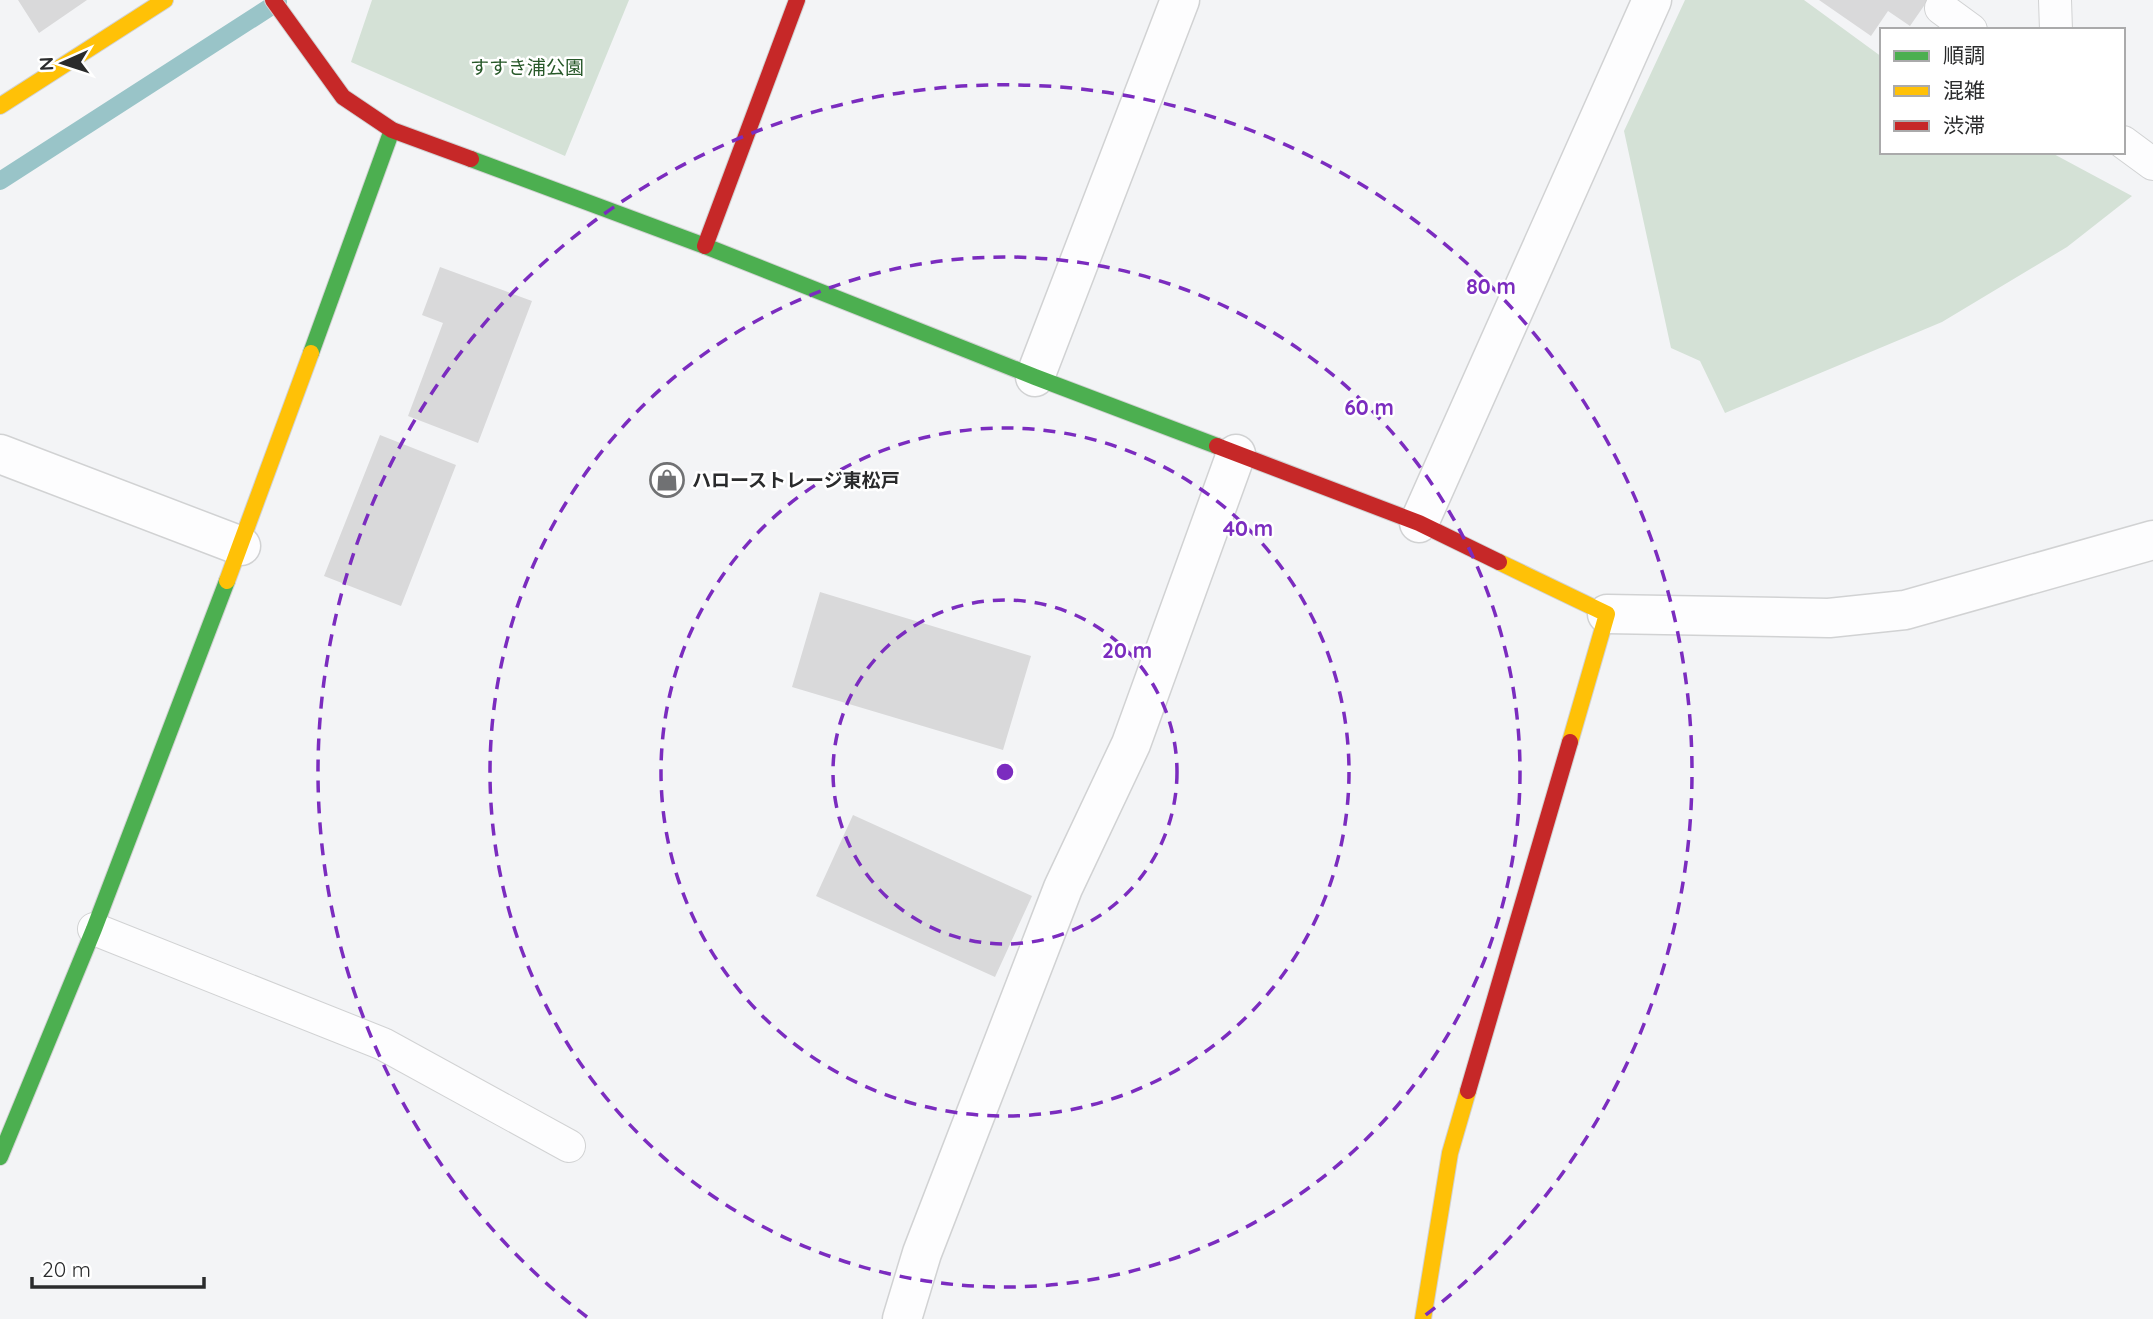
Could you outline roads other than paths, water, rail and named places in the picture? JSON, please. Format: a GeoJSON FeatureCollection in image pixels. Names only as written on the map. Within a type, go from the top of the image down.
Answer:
{"type":"FeatureCollection","features":[{"type":"Feature","properties":{"kind":"street"},"geometry":{"type":"LineString","coordinates":[[0,106],[165,0]]}},
{"type":"Feature","properties":{"kind":"street"},"geometry":{"type":"LineString","coordinates":[[273,0],[343,97],[392,130],[705,246],[1035,377],[1419,523],[1607,614],[1829,618],[1905,610],[2153,540]]}},
{"type":"Feature","properties":{"kind":"street"},"geometry":{"type":"LineString","coordinates":[[705,246],[797,0]]}},
{"type":"Feature","properties":{"kind":"street"},"geometry":{"type":"LineString","coordinates":[[1035,377],[1180,0]]}},
{"type":"Feature","properties":{"kind":"street"},"geometry":{"type":"LineString","coordinates":[[1419,523],[1652,0]]}},
{"type":"Feature","properties":{"kind":"street"},"geometry":{"type":"LineString","coordinates":[[0,1157],[94,929],[241,546],[392,130]]}},
{"type":"Feature","properties":{"kind":"street"},"geometry":{"type":"LineString","coordinates":[[0,454],[241,546]]}},
{"type":"Feature","properties":{"kind":"street"},"geometry":{"type":"LineString","coordinates":[[902,1319],[922,1253],[1063,888],[1130,744],[1236,454]]}},
{"type":"Feature","properties":{"kind":"street"},"geometry":{"type":"LineString","coordinates":[[1423,1319],[1450,1153],[1607,614]]}},
{"type":"Feature","properties":{"kind":"lane"},"geometry":{"type":"LineString","coordinates":[[2055,0],[2056,28]]}},
{"type":"Feature","properties":{"kind":"lane"},"geometry":{"type":"LineString","coordinates":[[1941,8],[1968,28]]}},
{"type":"Feature","properties":{"kind":"lane"},"geometry":{"type":"LineString","coordinates":[[2125,143],[2153,163]]}},
{"type":"Feature","properties":{"kind":"lane"},"geometry":{"type":"LineString","coordinates":[[94,929],[383,1044],[569,1146]]}},
{"type":"Feature","properties":{"kind":"waterway"},"geometry":{"type":"LineString","coordinates":[[0,181],[278,2]]}},
{"type":"Feature","properties":{"kind":"place","name":"ハローストレージ東松戸"},"geometry":{"type":"Point","coordinates":[667,480]}},
{"type":"Feature","properties":{"kind":"park label","name":"すすき浦公園"},"geometry":{"type":"Point","coordinates":[527,67]}}]}
